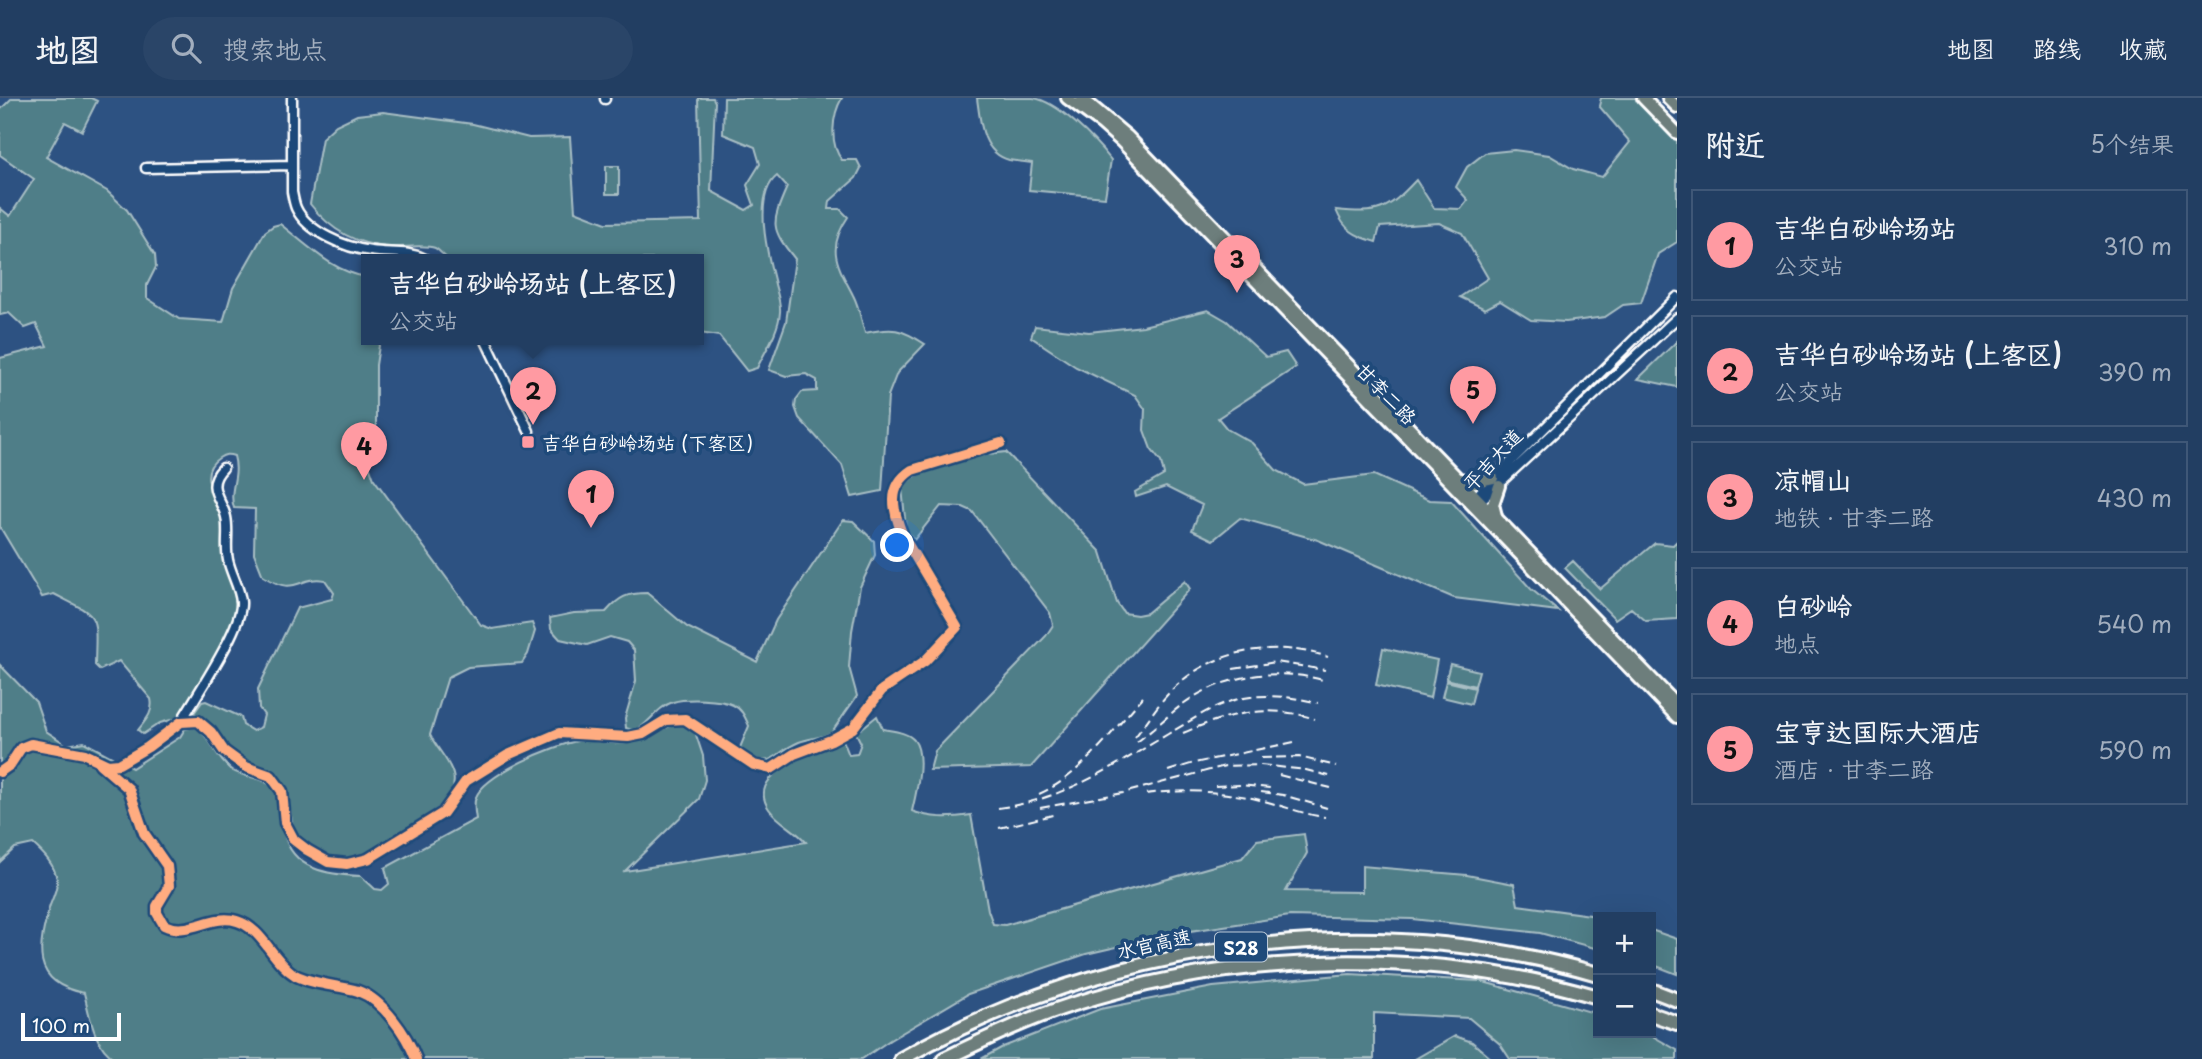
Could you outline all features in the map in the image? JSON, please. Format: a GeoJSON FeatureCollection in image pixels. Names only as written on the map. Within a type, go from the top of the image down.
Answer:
{"type":"FeatureCollection","features":[{"type":"Feature","properties":{"kind":"highway","name":"水官高速"},"geometry":{"type":"LineString","coordinates":[[901,1059],[974,1021],[1024,999],[1066,985],[1162,960],[1272,944],[1330,941],[1436,945],[1522,957],[1593,973]]}},
{"type":"Feature","properties":{"kind":"highway","name":"水官高速"},"geometry":{"type":"LineString","coordinates":[[944,1059],[1032,1019],[1073,1004],[1166,981],[1214,972],[1274,966],[1331,962],[1434,967],[1530,981],[1593,996]]}},
{"type":"Feature","properties":{"kind":"highway"},"geometry":{"type":"LineString","coordinates":[[1656,992],[1677,1000]]}},
{"type":"Feature","properties":{"kind":"highway"},"geometry":{"type":"LineString","coordinates":[[1656,1016],[1676,1023]]}},
{"type":"Feature","properties":{"kind":"main road","name":"甘李二路"},"geometry":{"type":"LineString","coordinates":[[1067,98],[1085,101],[1127,136],[1475,502],[1499,523],[1677,705]]}},
{"type":"Feature","properties":{"kind":"main road"},"geometry":{"type":"LineString","coordinates":[[1643,98],[1677,133]]}},
{"type":"Feature","properties":{"kind":"main road"},"geometry":{"type":"LineString","coordinates":[[1668,98],[1677,107]]}},
{"type":"Feature","properties":{"kind":"main road","name":"甘李二路"},"geometry":{"type":"LineString","coordinates":[[1085,101],[1475,502],[1677,717]]}},
{"type":"Feature","properties":{"kind":"main road"},"geometry":{"type":"LineString","coordinates":[[1455,478],[1496,482],[1493,504],[1499,523]]}},
{"type":"Feature","properties":{"kind":"street"},"geometry":{"type":"LineString","coordinates":[[292,98],[292,192],[295,207],[305,221],[327,236],[353,247],[372,252],[413,254]]}},
{"type":"Feature","properties":{"kind":"street"},"geometry":{"type":"LineString","coordinates":[[146,168],[292,165]]}},
{"type":"Feature","properties":{"kind":"street","name":"平吉大道"},"geometry":{"type":"LineString","coordinates":[[1496,482],[1677,297]]}},
{"type":"Feature","properties":{"kind":"street","name":"平吉大道"},"geometry":{"type":"LineString","coordinates":[[1475,502],[1677,317]]}},
{"type":"Feature","properties":{"kind":"street"},"geometry":{"type":"LineString","coordinates":[[488,345],[529,431]]}},
{"type":"Feature","properties":{"kind":"street"},"geometry":{"type":"LineString","coordinates":[[181,722],[198,721],[211,732],[224,751],[246,767],[271,776],[282,791],[285,823],[294,840],[328,862],[346,864],[368,859],[443,813],[466,781],[508,755],[559,733],[628,737],[643,734],[666,720],[685,719],[754,765],[771,769],[794,754],[831,740],[853,728],[882,690],[925,661],[957,627],[903,536],[897,520],[894,489],[900,477],[912,470],[1000,443]]}},
{"type":"Feature","properties":{"kind":"street"},"geometry":{"type":"LineString","coordinates":[[0,772],[10,765],[21,748],[32,744],[85,754],[108,765],[119,764],[148,747],[181,722],[241,612],[241,600],[228,561],[225,514],[216,498],[215,482],[217,474],[223,468]]}},
{"type":"Feature","properties":{"kind":"green space"},"geometry":{"type":"Polygon","coordinates":[[[12,98],[91,98],[97,101],[82,131],[65,122],[46,157],[107,191],[127,210],[155,255],[156,267],[147,285],[147,298],[179,319],[223,322],[233,288],[265,232],[280,224],[332,264],[361,276],[361,345],[379,345],[376,365],[376,431],[369,465],[374,479],[481,625],[492,629],[532,623],[535,631],[528,654],[522,663],[468,667],[448,677],[430,735],[450,767],[454,783],[452,792],[446,803],[369,855],[338,861],[323,857],[298,839],[287,793],[279,782],[248,772],[234,762],[214,727],[194,713],[202,702],[206,701],[241,717],[243,725],[253,731],[261,727],[264,715],[259,708],[258,689],[297,608],[332,599],[334,593],[325,580],[309,580],[290,586],[263,576],[254,553],[255,509],[234,508],[234,456],[219,458],[212,465],[208,480],[223,521],[224,559],[237,597],[234,622],[212,665],[178,718],[160,723],[143,734],[138,730],[150,712],[151,699],[119,661],[100,670],[95,665],[95,626],[88,613],[54,594],[42,597],[0,527],[0,358],[47,346],[36,324],[25,328],[9,313],[0,315],[0,208],[10,216],[34,179],[0,155],[0,110],[12,98]]]}},
{"type":"Feature","properties":{"kind":"green space"},"geometry":{"type":"Polygon","coordinates":[[[698,98],[713,98],[715,102],[711,191],[746,210],[754,205],[747,185],[760,164],[755,147],[723,134],[724,98],[842,98],[834,121],[835,146],[842,160],[857,160],[861,168],[856,178],[830,201],[829,209],[840,209],[848,217],[837,238],[836,256],[839,265],[857,304],[865,333],[896,330],[925,344],[897,373],[888,396],[882,491],[852,497],[842,465],[799,418],[795,407],[796,400],[802,392],[817,391],[817,380],[806,374],[786,376],[769,370],[786,322],[795,259],[777,232],[778,209],[787,187],[777,176],[765,196],[764,225],[780,304],[779,319],[757,368],[747,371],[719,336],[704,334],[704,254],[442,254],[431,247],[378,246],[335,229],[310,204],[322,138],[336,125],[357,115],[383,112],[473,124],[529,138],[570,137],[575,211],[606,223],[701,221],[698,98]]]}},
{"type":"Feature","properties":{"kind":"green space"},"geometry":{"type":"Polygon","coordinates":[[[977,98],[1033,98],[1054,106],[1065,114],[1111,160],[1105,197],[1029,190],[1032,163],[1009,160],[993,151],[984,135],[977,98]]]}},
{"type":"Feature","properties":{"kind":"green space"},"geometry":{"type":"Polygon","coordinates":[[[1601,98],[1639,98],[1677,138],[1677,242],[1658,254],[1641,303],[1623,305],[1605,317],[1566,322],[1531,320],[1500,301],[1485,309],[1460,297],[1488,278],[1462,233],[1439,223],[1380,227],[1376,242],[1351,231],[1336,210],[1362,212],[1389,205],[1416,180],[1434,208],[1461,209],[1468,200],[1456,187],[1467,167],[1485,153],[1514,150],[1549,155],[1573,169],[1602,177],[1630,142],[1599,106],[1601,98]]]}},
{"type":"Feature","properties":{"kind":"green space"},"geometry":{"type":"Polygon","coordinates":[[[606,166],[619,166],[619,194],[606,194],[606,166]]]}},
{"type":"Feature","properties":{"kind":"green space"},"geometry":{"type":"Polygon","coordinates":[[[1208,310],[1227,321],[1266,357],[1286,352],[1296,367],[1218,418],[1227,429],[1252,443],[1276,470],[1303,484],[1374,475],[1429,500],[1451,501],[1531,589],[1558,611],[1454,598],[1318,540],[1240,518],[1213,540],[1192,530],[1202,505],[1166,487],[1136,497],[1135,492],[1164,475],[1161,462],[1151,449],[1144,430],[1145,409],[1135,395],[1076,367],[1031,337],[1035,326],[1089,332],[1143,326],[1208,310]]]}},
{"type":"Feature","properties":{"kind":"green space"},"geometry":{"type":"Polygon","coordinates":[[[1677,341],[1677,387],[1638,379],[1677,341]]]}},
{"type":"Feature","properties":{"kind":"green space"},"geometry":{"type":"Polygon","coordinates":[[[1006,452],[1101,552],[1117,603],[1124,613],[1147,613],[1185,581],[1190,589],[1031,767],[930,770],[935,751],[1046,636],[1053,625],[1050,613],[972,511],[963,507],[941,506],[914,540],[906,529],[902,487],[911,479],[936,467],[965,458],[1006,452]]]}},
{"type":"Feature","properties":{"kind":"green space"},"geometry":{"type":"Polygon","coordinates":[[[843,520],[853,521],[874,541],[875,555],[860,587],[852,631],[849,667],[857,696],[831,733],[799,742],[771,759],[759,760],[739,750],[749,726],[739,709],[720,701],[673,702],[635,731],[626,728],[625,718],[636,681],[634,650],[627,642],[610,637],[587,645],[560,639],[551,629],[550,618],[574,613],[606,612],[624,597],[647,593],[687,627],[757,662],[776,620],[843,520]]]}},
{"type":"Feature","properties":{"kind":"green space"},"geometry":{"type":"Polygon","coordinates":[[[1677,541],[1677,619],[1646,621],[1631,608],[1615,619],[1565,568],[1573,561],[1600,589],[1655,543],[1673,545],[1677,541]]]}},
{"type":"Feature","properties":{"kind":"green space"},"geometry":{"type":"Polygon","coordinates":[[[1383,648],[1437,660],[1430,698],[1376,685],[1383,648]]]}},
{"type":"Feature","properties":{"kind":"green space"},"geometry":{"type":"Polygon","coordinates":[[[1450,664],[1479,671],[1475,686],[1446,679],[1450,664]]]}},
{"type":"Feature","properties":{"kind":"green space"},"geometry":{"type":"Polygon","coordinates":[[[0,665],[36,702],[46,731],[67,745],[84,742],[132,768],[180,737],[185,729],[195,727],[206,737],[227,767],[238,774],[267,783],[275,791],[288,845],[303,863],[325,872],[361,876],[375,889],[382,890],[389,884],[385,868],[476,819],[476,797],[492,779],[506,770],[538,754],[578,741],[627,743],[682,723],[695,732],[703,756],[705,780],[699,799],[625,871],[806,842],[769,809],[764,796],[766,784],[788,764],[843,740],[849,755],[857,754],[861,743],[856,733],[877,716],[883,729],[908,735],[918,747],[920,765],[912,811],[941,817],[971,815],[988,910],[993,924],[1005,925],[1242,858],[1257,840],[1304,834],[1307,853],[1286,891],[1362,892],[1362,866],[1467,875],[1514,884],[1518,905],[1593,915],[1593,948],[1540,933],[1412,919],[1290,916],[1177,933],[1086,954],[968,994],[862,1059],[115,1059],[97,1038],[84,993],[54,981],[46,972],[42,961],[43,935],[57,882],[51,864],[33,844],[15,848],[0,862],[0,665]]]}},
{"type":"Feature","properties":{"kind":"green space"},"geometry":{"type":"Polygon","coordinates":[[[1446,681],[1475,688],[1471,704],[1442,697],[1446,681]]]}},
{"type":"Feature","properties":{"kind":"green space"},"geometry":{"type":"Polygon","coordinates":[[[1656,932],[1677,939],[1677,974],[1656,966],[1656,932]]]}},
{"type":"Feature","properties":{"kind":"green space"},"geometry":{"type":"Polygon","coordinates":[[[1350,974],[1480,981],[1593,1013],[1593,1038],[1656,1038],[1677,1050],[1677,1059],[1510,1059],[1500,1044],[1469,1018],[1374,1013],[1374,1059],[981,1059],[1003,1047],[1100,1009],[1213,987],[1350,974]]]}},
{"type":"Feature","properties":{"kind":"green space"},"geometry":{"type":"Polygon","coordinates":[[[1455,1036],[1472,1042],[1492,1059],[1415,1059],[1455,1036]]]}},
{"type":"Feature","properties":{"kind":"railway"},"geometry":{"type":"LineString","coordinates":[[1135,737],[1164,699],[1184,679],[1222,658],[1264,649],[1285,649],[1328,657]]}},
{"type":"Feature","properties":{"kind":"railway"},"geometry":{"type":"LineString","coordinates":[[1233,669],[1276,662],[1325,670]]}},
{"type":"Feature","properties":{"kind":"railway"},"geometry":{"type":"LineString","coordinates":[[1137,742],[1183,704],[1233,680],[1269,674],[1323,680]]}},
{"type":"Feature","properties":{"kind":"railway"},"geometry":{"type":"LineString","coordinates":[[998,808],[1022,804],[1066,790],[1202,714],[1229,702],[1269,696],[1318,703]]}},
{"type":"Feature","properties":{"kind":"railway"},"geometry":{"type":"LineString","coordinates":[[1039,794],[1069,776],[1082,764],[1143,697]]}},
{"type":"Feature","properties":{"kind":"railway"},"geometry":{"type":"LineString","coordinates":[[1183,733],[1232,716],[1264,711],[1298,714],[1315,719]]}},
{"type":"Feature","properties":{"kind":"railway"},"geometry":{"type":"LineString","coordinates":[[1168,771],[1294,742]]}},
{"type":"Feature","properties":{"kind":"railway"},"geometry":{"type":"LineString","coordinates":[[1261,758],[1299,757],[1336,766]]}},
{"type":"Feature","properties":{"kind":"railway"},"geometry":{"type":"LineString","coordinates":[[1040,808],[1123,793],[1225,766],[1261,765],[1306,770],[1333,777]]}},
{"type":"Feature","properties":{"kind":"railway"},"geometry":{"type":"LineString","coordinates":[[1279,775],[1331,788]]}},
{"type":"Feature","properties":{"kind":"railway"},"geometry":{"type":"LineString","coordinates":[[1215,786],[1270,788]]}},
{"type":"Feature","properties":{"kind":"railway"},"geometry":{"type":"LineString","coordinates":[[1146,794],[1187,791],[1229,794],[1325,817]]}},
{"type":"Feature","properties":{"kind":"railway"},"geometry":{"type":"LineString","coordinates":[[1261,792],[1283,795],[1327,808]]}},
{"type":"Feature","properties":{"kind":"railway"},"geometry":{"type":"LineString","coordinates":[[999,828],[1057,814]]}},
{"type":"Feature","properties":{"kind":"cycle path"},"geometry":{"type":"LineString","coordinates":[[0,772],[10,765],[21,748],[31,744],[85,754],[108,765],[119,764],[148,747],[181,722],[198,721],[211,732],[224,751],[246,767],[271,776],[282,791],[285,823],[294,840],[328,862],[347,864],[368,859],[443,813],[466,781],[508,755],[559,733],[628,737],[643,734],[666,720],[685,719],[754,765],[771,769],[794,754],[831,740],[853,728],[882,690],[925,661],[957,627],[903,536],[895,509],[895,492],[898,484],[912,470],[1001,443]]}},
{"type":"Feature","properties":{"kind":"cycle path"},"geometry":{"type":"LineString","coordinates":[[100,764],[129,789],[144,833],[167,866],[169,886],[157,906],[157,913],[164,925],[182,928],[228,919],[246,925],[295,975],[310,981],[358,991],[376,1002],[400,1029],[416,1059]]}},
{"type":"Feature","properties":{"kind":"place","name":"凉帽山"},"geometry":{"type":"Point","coordinates":[1237,293]}},
{"type":"Feature","properties":{"kind":"place","name":"宝亨达国际大酒店"},"geometry":{"type":"Point","coordinates":[1473,424]}},
{"type":"Feature","properties":{"kind":"place","name":"吉华白砂岭场站 (上客区)"},"geometry":{"type":"Point","coordinates":[533,425]}},
{"type":"Feature","properties":{"kind":"place","name":"吉华白砂岭场站 (下客区)"},"geometry":{"type":"Point","coordinates":[528,442]}},
{"type":"Feature","properties":{"kind":"place","name":"白砂岭"},"geometry":{"type":"Point","coordinates":[364,480]}},
{"type":"Feature","properties":{"kind":"place","name":"吉华白砂岭场站"},"geometry":{"type":"Point","coordinates":[591,528]}}]}
